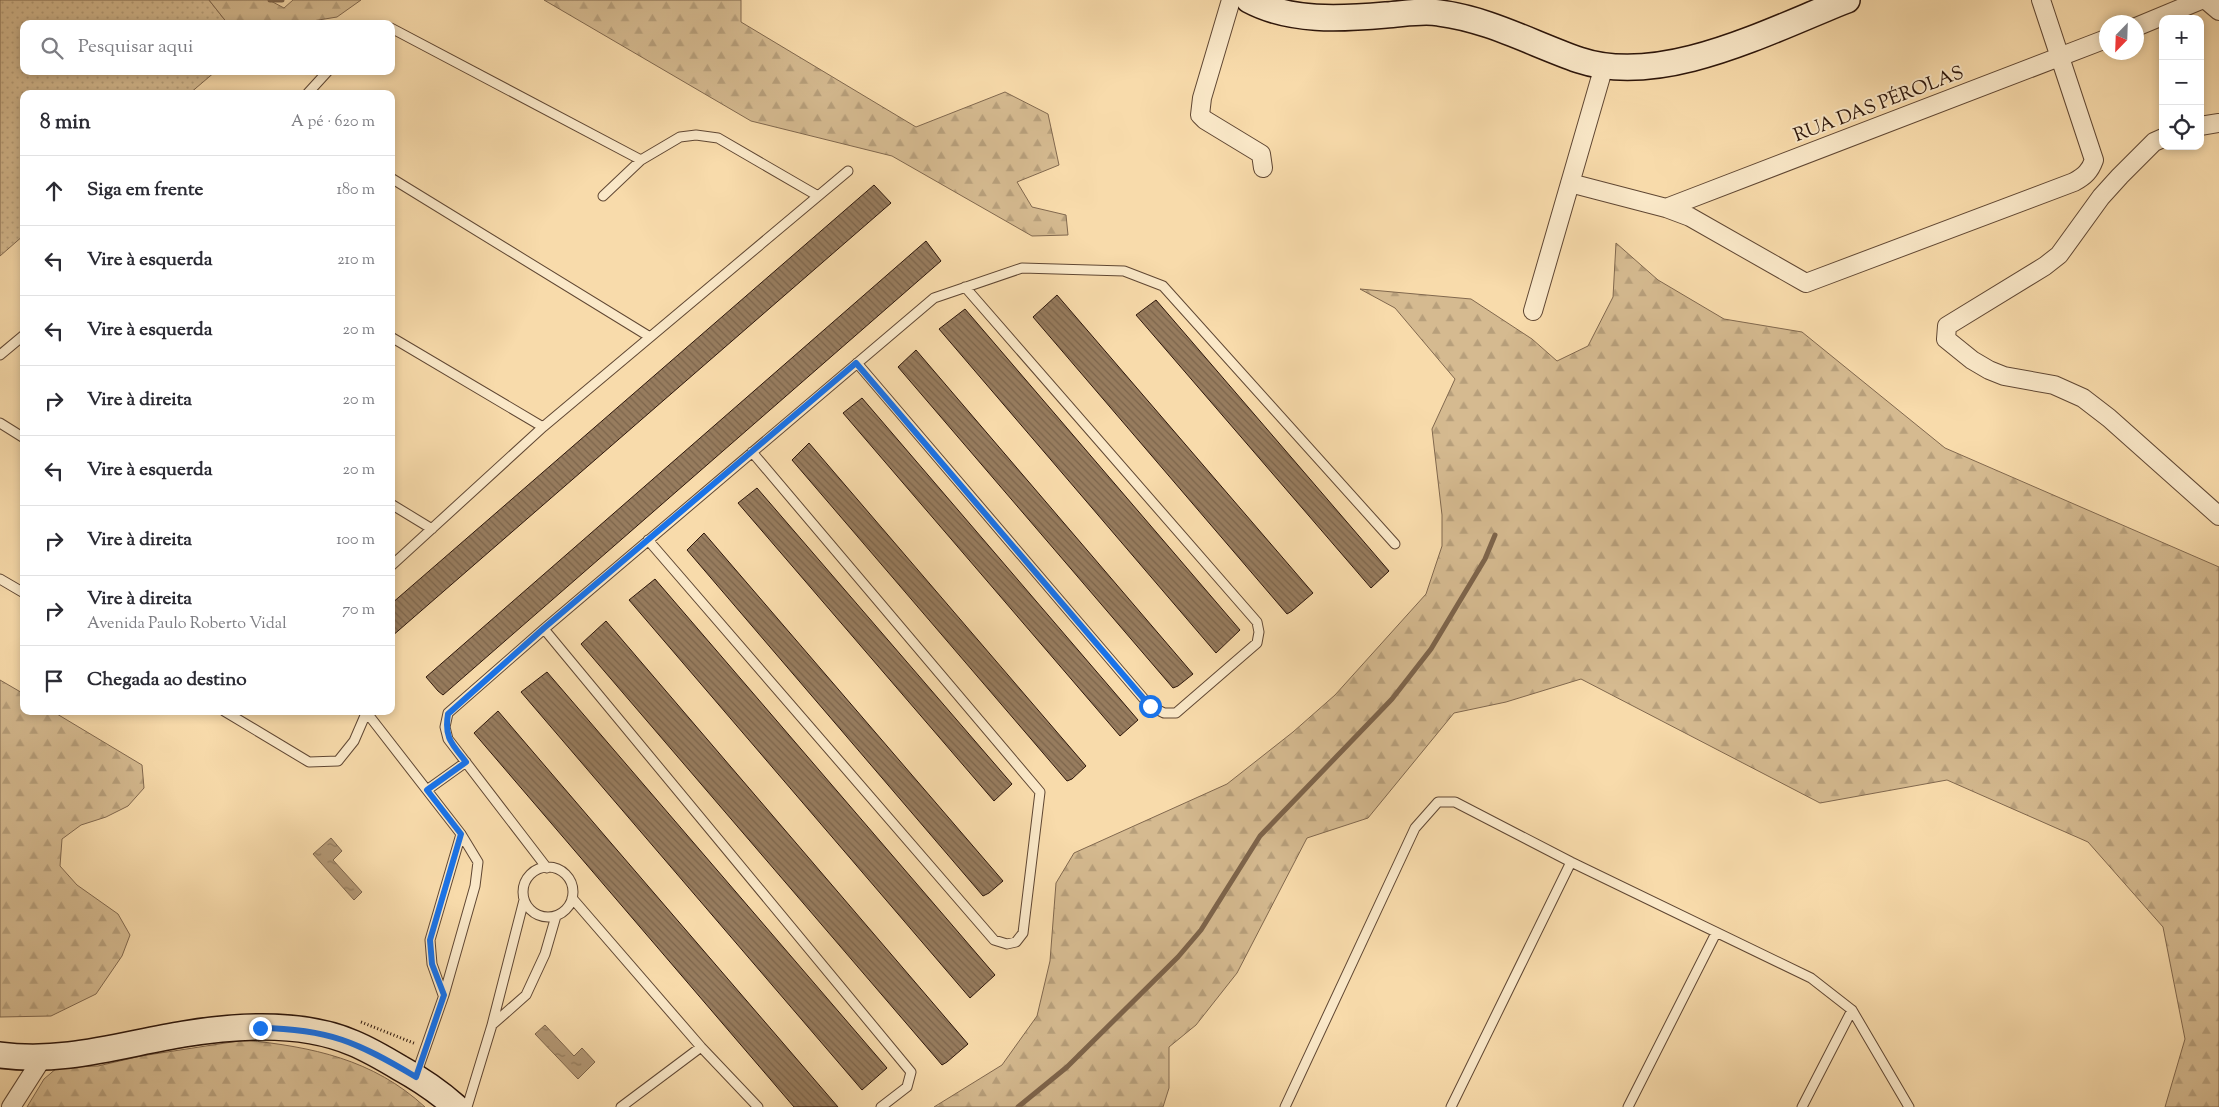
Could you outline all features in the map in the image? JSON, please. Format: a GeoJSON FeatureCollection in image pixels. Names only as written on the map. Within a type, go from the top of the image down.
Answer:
{"type":"FeatureCollection","features":[{"type":"Feature","properties":{"kind":"street"},"geometry":{"type":"LineString","coordinates":[[1231,0],[1202,98],[1200,115],[1205,120],[1262,154],[1263,168]]}},
{"type":"Feature","properties":{"kind":"street"},"geometry":{"type":"LineString","coordinates":[[1249,0],[1277,11],[1325,18],[1424,7],[1437,12],[1468,18],[1579,60],[1604,66],[1625,68],[1660,66],[1688,60],[1847,0]]}},
{"type":"Feature","properties":{"kind":"street"},"geometry":{"type":"LineString","coordinates":[[1570,183],[1666,208],[1706,225],[1806,283],[2074,182],[2091,169],[2094,160],[2062,58],[2041,0]]}},
{"type":"Feature","properties":{"kind":"street"},"geometry":{"type":"LineString","coordinates":[[2144,24],[2201,0]]}},
{"type":"Feature","properties":{"kind":"street"},"geometry":{"type":"LineString","coordinates":[[2206,0],[2219,11]]}},
{"type":"Feature","properties":{"kind":"street","name":"RUA DAS PÉROLAS"},"geometry":{"type":"LineString","coordinates":[[1666,208],[2062,58],[2099,42]]}},
{"type":"Feature","properties":{"kind":"street"},"geometry":{"type":"LineString","coordinates":[[1533,311],[1604,66]]}},
{"type":"Feature","properties":{"kind":"street"},"geometry":{"type":"LineString","coordinates":[[2204,125],[2219,123]]}},
{"type":"Feature","properties":{"kind":"street"},"geometry":{"type":"LineString","coordinates":[[2159,140],[2154,142],[2101,197],[2059,255],[2045,266],[1947,326],[1946,339],[1972,360],[1989,370],[2004,376],[2054,385],[2083,398],[2110,418],[2219,516]]}},
{"type":"Feature","properties":{"kind":"street"},"geometry":{"type":"LineString","coordinates":[[0,1055],[43,1057],[110,1049],[184,1034],[220,1029],[295,1029],[325,1034],[352,1042],[375,1053],[416,1077],[456,1107]]}},
{"type":"Feature","properties":{"kind":"street"},"geometry":{"type":"LineString","coordinates":[[11,1107],[43,1057]]}},
{"type":"Feature","properties":{"kind":"lane"},"geometry":{"type":"LineString","coordinates":[[395,30],[641,160]]}},
{"type":"Feature","properties":{"kind":"lane"},"geometry":{"type":"LineString","coordinates":[[311,90],[324,75]]}},
{"type":"Feature","properties":{"kind":"lane"},"geometry":{"type":"LineString","coordinates":[[603,196],[641,160],[680,137],[696,135],[718,138],[818,196]]}},
{"type":"Feature","properties":{"kind":"lane"},"geometry":{"type":"LineString","coordinates":[[395,562],[543,427],[848,171]]}},
{"type":"Feature","properties":{"kind":"lane"},"geometry":{"type":"LineString","coordinates":[[395,180],[650,337]]}},
{"type":"Feature","properties":{"kind":"lane"},"geometry":{"type":"LineString","coordinates":[[547,868],[448,739],[445,728],[448,714],[544,628],[934,298],[1022,268],[1124,271],[1163,286],[1395,544]]}},
{"type":"Feature","properties":{"kind":"lane"},"geometry":{"type":"LineString","coordinates":[[856,363],[1150,706],[1164,713],[1176,713],[1257,643],[1259,632],[1257,622],[965,287]]}},
{"type":"Feature","properties":{"kind":"lane"},"geometry":{"type":"LineString","coordinates":[[0,355],[20,339]]}},
{"type":"Feature","properties":{"kind":"lane"},"geometry":{"type":"LineString","coordinates":[[395,339],[543,427]]}},
{"type":"Feature","properties":{"kind":"lane"},"geometry":{"type":"LineString","coordinates":[[0,423],[20,436]]}},
{"type":"Feature","properties":{"kind":"lane"},"geometry":{"type":"LineString","coordinates":[[648,540],[994,940],[1006,944],[1016,942],[1023,933],[1040,792],[752,452]]}},
{"type":"Feature","properties":{"kind":"lane"},"geometry":{"type":"LineString","coordinates":[[395,506],[432,529]]}},
{"type":"Feature","properties":{"kind":"lane"},"geometry":{"type":"LineString","coordinates":[[0,579],[20,591]]}},
{"type":"Feature","properties":{"kind":"lane"},"geometry":{"type":"LineString","coordinates":[[544,628],[911,1072],[907,1087],[881,1107]]}},
{"type":"Feature","properties":{"kind":"lane"},"geometry":{"type":"LineString","coordinates":[[231,715],[309,762],[338,761],[354,741],[366,715]]}},
{"type":"Feature","properties":{"kind":"lane"},"geometry":{"type":"LineString","coordinates":[[369,715],[461,834],[478,862],[475,886],[444,995],[416,1077]]}},
{"type":"Feature","properties":{"kind":"lane"},"geometry":{"type":"LineString","coordinates":[[427,790],[466,762]]}},
{"type":"Feature","properties":{"kind":"lane"},"geometry":{"type":"LineString","coordinates":[[1285,1107],[1415,828],[1438,802],[1455,802],[1571,862],[1811,978],[1852,1010],[1909,1107]]}},
{"type":"Feature","properties":{"kind":"lane"},"geometry":{"type":"LineString","coordinates":[[444,995],[432,964],[430,940],[461,834]]}},
{"type":"Feature","properties":{"kind":"lane"},"geometry":{"type":"LineString","coordinates":[[1451,1107],[1571,862]]}},
{"type":"Feature","properties":{"kind":"lane"},"geometry":{"type":"LineString","coordinates":[[467,1107],[492,1025],[524,900],[524,885],[533,872],[555,868],[567,876],[573,890],[572,898],[563,912],[556,916],[540,916],[533,912],[524,900]]}},
{"type":"Feature","properties":{"kind":"lane"},"geometry":{"type":"LineString","coordinates":[[572,898],[700,1047],[758,1107]]}},
{"type":"Feature","properties":{"kind":"lane"},"geometry":{"type":"LineString","coordinates":[[492,1025],[526,994],[545,954],[556,916]]}},
{"type":"Feature","properties":{"kind":"lane"},"geometry":{"type":"LineString","coordinates":[[1628,1107],[1716,933]]}},
{"type":"Feature","properties":{"kind":"lane"},"geometry":{"type":"LineString","coordinates":[[1802,1107],[1852,1010]]}},
{"type":"Feature","properties":{"kind":"lane"},"geometry":{"type":"LineString","coordinates":[[621,1107],[700,1047]]}},
{"type":"Feature","properties":{"kind":"green space"},"geometry":{"type":"Polygon","coordinates":[[[0,0],[209,0],[225,20],[20,20],[20,75],[211,75],[194,90],[20,90],[20,238],[0,256],[0,0]]]}},
{"type":"Feature","properties":{"kind":"green space"},"geometry":{"type":"Polygon","coordinates":[[[209,0],[269,0],[284,8],[293,0],[361,0],[337,17],[319,20],[225,20],[209,0]]]}},
{"type":"Feature","properties":{"kind":"green space"},"geometry":{"type":"Polygon","coordinates":[[[544,0],[741,0],[741,22],[916,127],[1005,92],[1048,114],[1059,165],[1017,182],[1032,207],[1066,215],[1068,235],[1032,236],[892,156],[751,121],[544,0]]]}},
{"type":"Feature","properties":{"kind":"green space"},"geometry":{"type":"Polygon","coordinates":[[[1616,243],[1658,280],[1724,319],[1802,332],[1945,448],[2219,567],[2219,1107],[2165,1107],[2185,1039],[2163,927],[2088,842],[1947,780],[1820,803],[1581,679],[1506,702],[1454,713],[1368,818],[1307,838],[1237,973],[1196,1025],[1169,1047],[1169,1088],[1163,1107],[934,1107],[1002,1065],[1037,1016],[1050,961],[1056,883],[1074,853],[1227,784],[1293,732],[1335,695],[1426,594],[1442,546],[1442,515],[1432,429],[1455,379],[1395,308],[1360,289],[1471,299],[1532,339],[1557,361],[1588,346],[1613,297],[1616,243]]]}},
{"type":"Feature","properties":{"kind":"green space"},"geometry":{"type":"Polygon","coordinates":[[[0,680],[20,692],[20,715],[59,715],[142,765],[144,788],[128,806],[106,817],[81,825],[62,839],[60,866],[77,885],[118,914],[130,935],[122,956],[96,994],[51,1016],[0,1017],[0,680]]]}},
{"type":"Feature","properties":{"kind":"green space"},"geometry":{"type":"Polygon","coordinates":[[[245,1040],[294,1047],[341,1058],[384,1077],[425,1107],[27,1107],[44,1079],[58,1067],[98,1066],[141,1056],[245,1040]]]}},
{"type":"Feature","properties":{"kind":"water"},"geometry":{"type":"Polygon","coordinates":[[[331,838],[342,851],[333,860],[362,892],[354,900],[313,854],[331,838]]]}},
{"type":"Feature","properties":{"kind":"water"},"geometry":{"type":"Polygon","coordinates":[[[545,1025],[574,1056],[582,1048],[595,1062],[578,1079],[535,1034],[545,1025]]]}},
{"type":"Feature","properties":{"kind":"building"},"geometry":{"type":"Polygon","coordinates":[[[874,185],[891,203],[395,634],[395,601],[874,185]]]}},
{"type":"Feature","properties":{"kind":"building"},"geometry":{"type":"Polygon","coordinates":[[[926,241],[941,261],[443,695],[438,691],[426,677],[926,241]]]}},
{"type":"Feature","properties":{"kind":"building"},"geometry":{"type":"Polygon","coordinates":[[[1057,295],[1313,593],[1292,611],[1287,614],[1033,317],[1057,295]]]}},
{"type":"Feature","properties":{"kind":"building"},"geometry":{"type":"Polygon","coordinates":[[[1156,300],[1389,571],[1371,588],[1136,315],[1156,300]]]}},
{"type":"Feature","properties":{"kind":"building"},"geometry":{"type":"Polygon","coordinates":[[[965,309],[1240,630],[1216,653],[939,329],[965,309]]]}},
{"type":"Feature","properties":{"kind":"building"},"geometry":{"type":"Polygon","coordinates":[[[916,350],[1193,674],[1173,688],[898,367],[916,350]]]}},
{"type":"Feature","properties":{"kind":"building"},"geometry":{"type":"Polygon","coordinates":[[[862,398],[1138,720],[1120,736],[843,413],[862,398]]]}},
{"type":"Feature","properties":{"kind":"building"},"geometry":{"type":"Polygon","coordinates":[[[809,443],[1086,766],[1072,779],[1067,781],[792,460],[809,443]]]}},
{"type":"Feature","properties":{"kind":"building"},"geometry":{"type":"Polygon","coordinates":[[[757,488],[1012,784],[994,801],[738,503],[757,488]]]}},
{"type":"Feature","properties":{"kind":"building"},"geometry":{"type":"Polygon","coordinates":[[[704,533],[1003,881],[989,893],[983,896],[687,550],[704,533]]]}},
{"type":"Feature","properties":{"kind":"building"},"geometry":{"type":"Polygon","coordinates":[[[655,579],[995,975],[970,998],[629,600],[655,579]]]}},
{"type":"Feature","properties":{"kind":"building"},"geometry":{"type":"Polygon","coordinates":[[[606,621],[968,1044],[947,1062],[942,1065],[581,644],[606,621]]]}},
{"type":"Feature","properties":{"kind":"building"},"geometry":{"type":"Polygon","coordinates":[[[547,672],[887,1068],[862,1090],[521,692],[547,672]]]}},
{"type":"Feature","properties":{"kind":"building"},"geometry":{"type":"Polygon","coordinates":[[[498,711],[838,1107],[794,1107],[474,733],[498,711]]]}},
{"type":"Feature","properties":{"kind":"waterway"},"geometry":{"type":"LineString","coordinates":[[270,0],[282,0]]}},
{"type":"Feature","properties":{"kind":"waterway"},"geometry":{"type":"LineString","coordinates":[[1018,1107],[1067,1067],[1178,957],[1201,930],[1260,836],[1392,699],[1431,649],[1485,559],[1495,535]]}},
{"type":"Feature","properties":{"kind":"route"},"geometry":{"type":"LineString","coordinates":[[260,1028],[295,1029],[325,1034],[352,1042],[416,1077],[444,995],[432,964],[430,940],[461,834],[427,790],[466,762],[448,739],[445,728],[448,714],[544,628],[856,363],[1150,706]]}}]}
